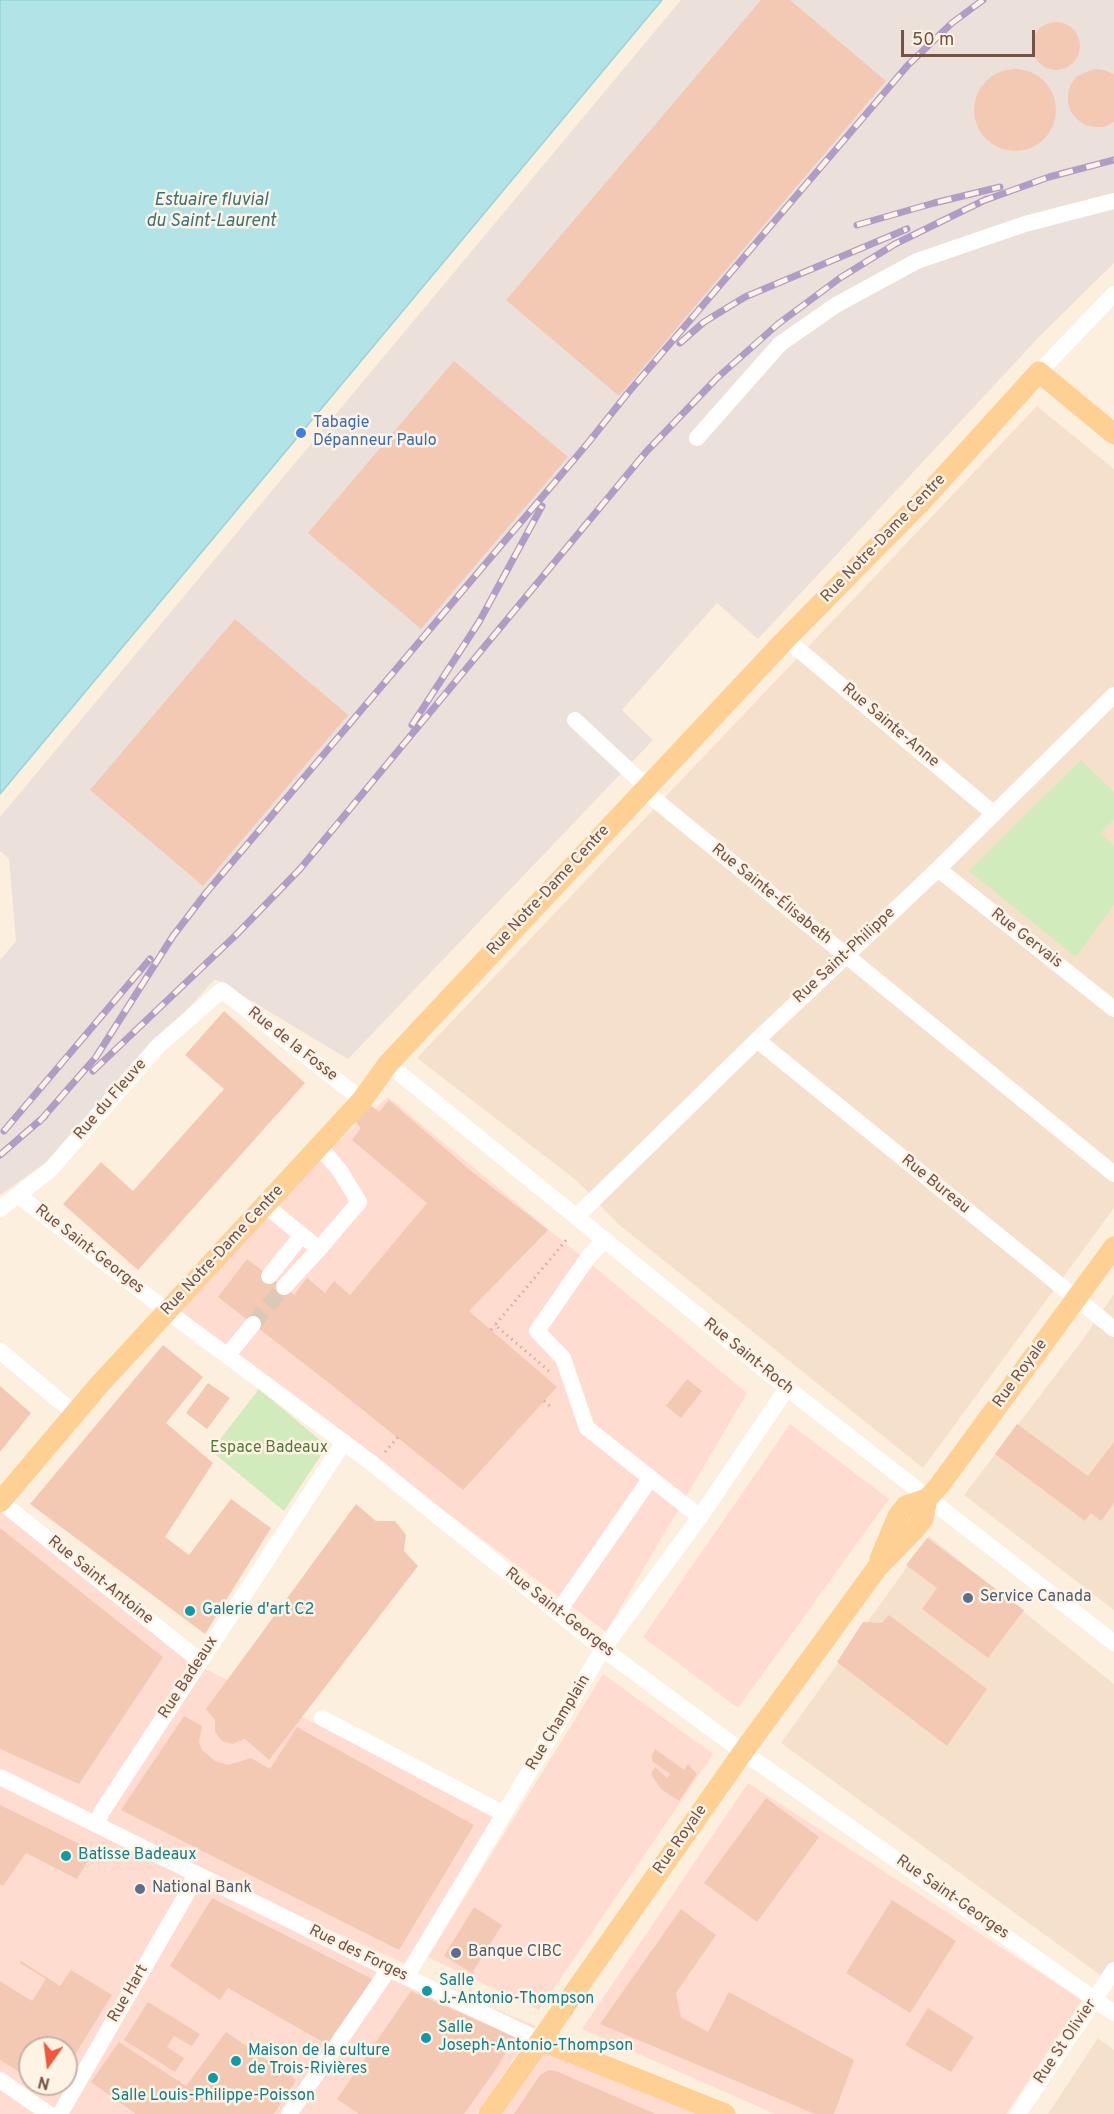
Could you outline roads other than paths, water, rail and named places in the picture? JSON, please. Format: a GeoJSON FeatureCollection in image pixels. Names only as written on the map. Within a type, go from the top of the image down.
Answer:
{"type":"FeatureCollection","features":[{"type":"Feature","properties":{"kind":"main road"},"geometry":{"type":"LineString","coordinates":[[1039,372],[1114,434]]}},
{"type":"Feature","properties":{"kind":"main road","name":"Rue Notre-Dame Centre"},"geometry":{"type":"LineString","coordinates":[[0,1502],[74,1413],[362,1100],[388,1064],[786,639],[921,502],[1039,372]]}},
{"type":"Feature","properties":{"kind":"main road","name":"Rue Royale"},"geometry":{"type":"LineString","coordinates":[[489,2114],[743,1752],[877,1568],[915,1529],[922,1519],[927,1499],[939,1486],[1114,1247]]}},
{"type":"Feature","properties":{"kind":"main road","name":"Rue des Forges"},"geometry":{"type":"LineString","coordinates":[[542,2041],[724,2114]]}},
{"type":"Feature","properties":{"kind":"street"},"geometry":{"type":"LineString","coordinates":[[697,438],[780,344],[836,305],[917,261],[1025,224],[1114,201]]}},
{"type":"Feature","properties":{"kind":"street","name":"Rue Notre-Dame Centre"},"geometry":{"type":"LineString","coordinates":[[1039,372],[1114,294]]}},
{"type":"Feature","properties":{"kind":"street","name":"Rue Sainte-Anne"},"geometry":{"type":"LineString","coordinates":[[786,639],[993,813]]}},
{"type":"Feature","properties":{"kind":"street","name":"Rue Saint-Philippe"},"geometry":{"type":"LineString","coordinates":[[576,1217],[757,1040],[1112,701]]}},
{"type":"Feature","properties":{"kind":"street","name":"Rue Sainte-Élisabeth"},"geometry":{"type":"LineString","coordinates":[[575,720],[638,779],[653,798],[1114,1174]]}},
{"type":"Feature","properties":{"kind":"street","name":"Rue Gervais"},"geometry":{"type":"LineString","coordinates":[[938,869],[1114,1009]]}},
{"type":"Feature","properties":{"kind":"street","name":"Rue de la Fosse"},"geometry":{"type":"LineString","coordinates":[[222,990],[362,1100]]}},
{"type":"Feature","properties":{"kind":"street","name":"Rue du Fleuve"},"geometry":{"type":"LineString","coordinates":[[0,1209],[50,1170],[158,1046],[222,990]]}},
{"type":"Feature","properties":{"kind":"street","name":"Rue Bureau"},"geometry":{"type":"LineString","coordinates":[[757,1040],[1114,1329]]}},
{"type":"Feature","properties":{"kind":"street","name":"Rue Saint-Roch"},"geometry":{"type":"LineString","coordinates":[[388,1064],[787,1388],[1114,1643]]}},
{"type":"Feature","properties":{"kind":"street"},"geometry":{"type":"LineString","coordinates":[[284,1287],[359,1202],[340,1171],[319,1146]]}},
{"type":"Feature","properties":{"kind":"street","name":"Rue Saint-Georges"},"geometry":{"type":"LineString","coordinates":[[18,1195],[167,1311],[344,1442],[603,1649],[743,1752],[1114,2013]]}},
{"type":"Feature","properties":{"kind":"street"},"geometry":{"type":"LineString","coordinates":[[265,1205],[319,1249]]}},
{"type":"Feature","properties":{"kind":"street"},"geometry":{"type":"LineString","coordinates":[[269,1276],[302,1235]]}},
{"type":"Feature","properties":{"kind":"street"},"geometry":{"type":"LineString","coordinates":[[604,1240],[587,1259],[537,1331],[563,1358],[587,1428],[700,1517]]}},
{"type":"Feature","properties":{"kind":"street"},"geometry":{"type":"LineString","coordinates":[[227,1356],[253,1324]]}},
{"type":"Feature","properties":{"kind":"street"},"geometry":{"type":"LineString","coordinates":[[0,1351],[74,1413]]}},
{"type":"Feature","properties":{"kind":"street","name":"Rue Champlain"},"geometry":{"type":"LineString","coordinates":[[406,1977],[603,1649],[700,1517],[787,1388]]}},
{"type":"Feature","properties":{"kind":"street","name":"Rue Badeaux"},"geometry":{"type":"LineString","coordinates":[[94,1823],[344,1442]]}},
{"type":"Feature","properties":{"kind":"street"},"geometry":{"type":"LineString","coordinates":[[558,1612],[650,1479]]}},
{"type":"Feature","properties":{"kind":"street","name":"Rue Saint-Antoine"},"geometry":{"type":"LineString","coordinates":[[0,1502],[200,1661]]}},
{"type":"Feature","properties":{"kind":"street"},"geometry":{"type":"LineString","coordinates":[[322,1718],[504,1814]]}},
{"type":"Feature","properties":{"kind":"street","name":"Rue des Forges"},"geometry":{"type":"LineString","coordinates":[[0,1777],[389,1970],[542,2041]]}},
{"type":"Feature","properties":{"kind":"street","name":"Rue Hart"},"geometry":{"type":"LineString","coordinates":[[59,2113],[192,1881],[199,1875]]}},
{"type":"Feature","properties":{"kind":"street"},"geometry":{"type":"LineString","coordinates":[[289,2114],[389,1970]]}},
{"type":"Feature","properties":{"kind":"street","name":"Rue St Olivier"},"geometry":{"type":"LineString","coordinates":[[1018,2114],[1114,1970]]}},
{"type":"Feature","properties":{"kind":"street"},"geometry":{"type":"LineString","coordinates":[[0,2080],[59,2113]]}},
{"type":"Feature","properties":{"kind":"water","name":"Estuaire fluvial du Saint-Laurent"},"geometry":{"type":"Polygon","coordinates":[[[0,0],[662,0],[0,794],[0,0]]]}},
{"type":"Feature","properties":{"kind":"tunnel"},"geometry":{"type":"LineString","coordinates":[[253,1324],[284,1287]]}},
{"type":"Feature","properties":{"kind":"railway"},"geometry":{"type":"LineString","coordinates":[[39,1122],[96,1057],[173,936],[206,893],[908,65],[952,23],[983,0]]}},
{"type":"Feature","properties":{"kind":"railway"},"geometry":{"type":"LineString","coordinates":[[980,202],[1049,177],[1114,160]]}},
{"type":"Feature","properties":{"kind":"railway"},"geometry":{"type":"LineString","coordinates":[[857,225],[1000,187]]}},
{"type":"Feature","properties":{"kind":"railway"},"geometry":{"type":"LineString","coordinates":[[93,1071],[236,935],[300,869],[646,452],[717,378],[778,324],[840,278],[895,244],[987,199]]}},
{"type":"Feature","properties":{"kind":"railway"},"geometry":{"type":"LineString","coordinates":[[680,343],[704,322],[745,297],[907,229]]}},
{"type":"Feature","properties":{"kind":"railway"},"geometry":{"type":"LineString","coordinates":[[412,725],[479,622],[542,506]]}},
{"type":"Feature","properties":{"kind":"railway"},"geometry":{"type":"LineString","coordinates":[[4,1131],[150,959]]}},
{"type":"Feature","properties":{"kind":"railway"},"geometry":{"type":"LineString","coordinates":[[0,1155],[45,1116]]}},
{"type":"Feature","properties":{"kind":"place","name":"Tabagie Dépanneur Paulo"},"geometry":{"type":"Point","coordinates":[301,433]}},
{"type":"Feature","properties":{"kind":"place","name":"Service Canada"},"geometry":{"type":"Point","coordinates":[968,1598]}},
{"type":"Feature","properties":{"kind":"place","name":"Galerie d'art C2"},"geometry":{"type":"Point","coordinates":[190,1611]}},
{"type":"Feature","properties":{"kind":"place","name":"Batisse Badeaux"},"geometry":{"type":"Point","coordinates":[66,1856]}},
{"type":"Feature","properties":{"kind":"place","name":"National Bank"},"geometry":{"type":"Point","coordinates":[140,1889]}},
{"type":"Feature","properties":{"kind":"place","name":"Banque CIBC"},"geometry":{"type":"Point","coordinates":[456,1953]}},
{"type":"Feature","properties":{"kind":"place","name":"Salle J.-Antonio-Thompson"},"geometry":{"type":"Point","coordinates":[427,1991]}},
{"type":"Feature","properties":{"kind":"place","name":"Salle Joseph-Antonio-Thompson"},"geometry":{"type":"Point","coordinates":[426,2038]}},
{"type":"Feature","properties":{"kind":"place","name":"Maison de la culture de Trois-Rivières"},"geometry":{"type":"Point","coordinates":[236,2061]}},
{"type":"Feature","properties":{"kind":"place","name":"Salle Louis-Philippe-Poisson"},"geometry":{"type":"Point","coordinates":[213,2078]}},
{"type":"Feature","properties":{"kind":"park label","name":"Espace Badeaux"},"geometry":{"type":"Point","coordinates":[269,1449]}}]}
